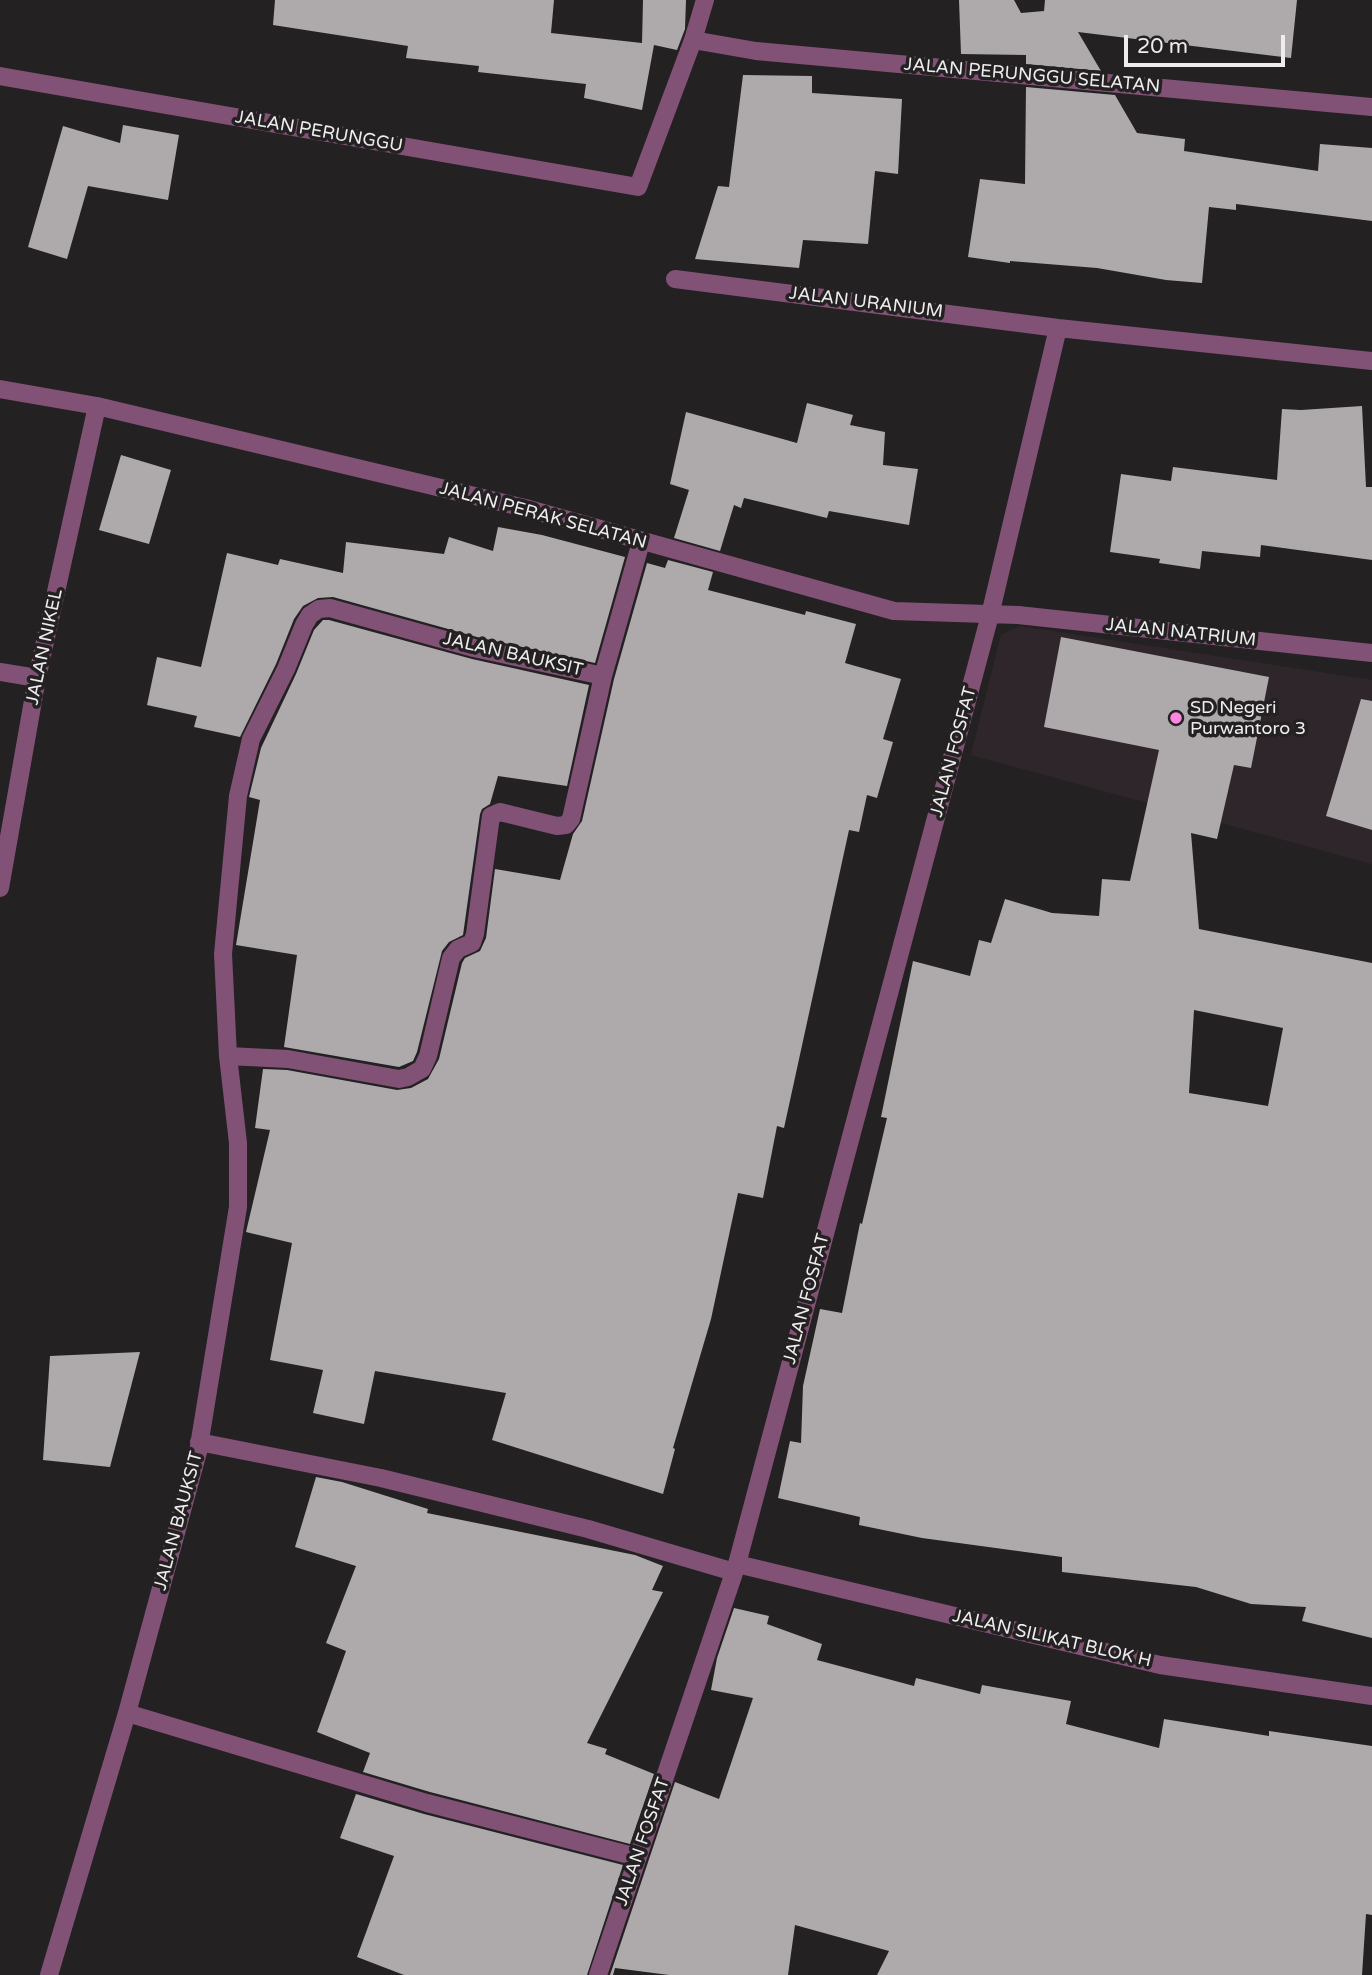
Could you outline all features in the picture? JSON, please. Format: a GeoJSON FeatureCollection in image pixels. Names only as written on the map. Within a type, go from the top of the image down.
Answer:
{"type":"FeatureCollection","features":[{"type":"Feature","properties":{"kind":"street"},"geometry":{"type":"LineString","coordinates":[[693,40],[705,0]]}},
{"type":"Feature","properties":{"kind":"street","name":"JALAN PERUNGGU SELATAN"},"geometry":{"type":"LineString","coordinates":[[693,40],[756,51],[1372,107]]}},
{"type":"Feature","properties":{"kind":"street","name":"JALAN PERUNGGU"},"geometry":{"type":"LineString","coordinates":[[0,76],[638,187],[693,40]]}},
{"type":"Feature","properties":{"kind":"street","name":"JALAN URANIUM"},"geometry":{"type":"LineString","coordinates":[[675,279],[1058,328],[1372,360]]}},
{"type":"Feature","properties":{"kind":"street"},"geometry":{"type":"LineString","coordinates":[[990,615],[1058,328]]}},
{"type":"Feature","properties":{"kind":"street","name":"JALAN PERAK SELATAN"},"geometry":{"type":"LineString","coordinates":[[0,390],[97,406],[525,508],[894,611],[990,615]]}},
{"type":"Feature","properties":{"kind":"street","name":"JALAN NIKEL"},"geometry":{"type":"LineString","coordinates":[[0,888],[37,678],[97,406]]}},
{"type":"Feature","properties":{"kind":"street"},"geometry":{"type":"LineString","coordinates":[[603,676],[640,542]]}},
{"type":"Feature","properties":{"kind":"street","name":"JALAN BAUKSIT"},"geometry":{"type":"LineString","coordinates":[[49,1975],[127,1713],[200,1442],[237,1207],[238,1143],[228,1056],[223,954],[238,796],[251,739],[310,615],[319,609],[330,608],[474,649],[603,676],[571,819],[566,825],[557,826],[499,812],[491,816],[475,933],[472,943],[458,948],[451,958],[428,1056],[422,1069],[399,1079],[288,1059],[228,1056]]}},
{"type":"Feature","properties":{"kind":"street","name":"JALAN NATRIUM"},"geometry":{"type":"LineString","coordinates":[[990,615],[1018,615],[1372,653]]}},
{"type":"Feature","properties":{"kind":"street","name":"JALAN FOSFAT"},"geometry":{"type":"LineString","coordinates":[[598,1975],[735,1568],[990,615]]}},
{"type":"Feature","properties":{"kind":"street"},"geometry":{"type":"LineString","coordinates":[[0,672],[37,678]]}},
{"type":"Feature","properties":{"kind":"street","name":"JALAN SILIKAT BLOK H"},"geometry":{"type":"LineString","coordinates":[[200,1442],[381,1478],[735,1568],[1160,1665],[1372,1696]]}},
{"type":"Feature","properties":{"kind":"street"},"geometry":{"type":"LineString","coordinates":[[127,1713],[427,1803],[637,1857]]}},
{"type":"Feature","properties":{"kind":"shaded area","name":"SD Negeri Purwantoro 3"},"geometry":{"type":"Polygon","coordinates":[[[1020,626],[1372,680],[1372,864],[971,755],[1001,635],[1020,626]]]}},
{"type":"Feature","properties":{"kind":"building"},"geometry":{"type":"Polygon","coordinates":[[[275,0],[554,0],[551,33],[642,43],[643,0],[686,0],[685,29],[677,50],[654,45],[642,110],[584,98],[586,84],[478,72],[479,66],[406,58],[408,46],[273,25],[275,0]]]}},
{"type":"Feature","properties":{"kind":"building"},"geometry":{"type":"Polygon","coordinates":[[[959,0],[1014,0],[1021,13],[1044,11],[1045,0],[1297,0],[1291,58],[1078,32],[1101,71],[1026,64],[1026,55],[961,54],[959,0]]]}},
{"type":"Feature","properties":{"kind":"building"},"geometry":{"type":"Polygon","coordinates":[[[743,75],[812,76],[812,93],[902,99],[898,174],[875,171],[868,244],[803,240],[799,268],[695,259],[718,186],[729,187],[743,75]]]}},
{"type":"Feature","properties":{"kind":"building"},"geometry":{"type":"Polygon","coordinates":[[[1026,87],[1115,95],[1137,133],[1185,139],[1184,151],[1318,171],[1320,144],[1372,148],[1372,221],[1236,204],[1236,210],[1209,207],[1202,283],[1166,280],[1097,268],[1010,263],[968,257],[980,179],[1025,184],[1026,87]]]}},
{"type":"Feature","properties":{"kind":"building"},"geometry":{"type":"Polygon","coordinates":[[[123,125],[179,135],[168,200],[88,186],[67,259],[28,247],[63,126],[120,143],[123,125]]]}},
{"type":"Feature","properties":{"kind":"building"},"geometry":{"type":"Polygon","coordinates":[[[807,403],[853,415],[850,425],[885,432],[883,465],[918,469],[909,525],[829,511],[827,518],[744,498],[741,508],[734,505],[720,551],[674,538],[689,490],[670,484],[686,412],[797,443],[807,403]]]}},
{"type":"Feature","properties":{"kind":"building"},"geometry":{"type":"Polygon","coordinates":[[[1362,406],[1366,487],[1372,487],[1372,560],[1261,545],[1260,557],[1202,551],[1200,569],[1159,563],[1160,559],[1110,552],[1121,474],[1171,481],[1173,467],[1277,480],[1282,409],[1362,406]]]}},
{"type":"Feature","properties":{"kind":"building"},"geometry":{"type":"Polygon","coordinates":[[[121,455],[171,470],[149,544],[99,530],[121,455]]]}},
{"type":"Feature","properties":{"kind":"building"},"geometry":{"type":"Polygon","coordinates":[[[498,527],[542,535],[625,557],[595,663],[477,637],[333,597],[318,598],[303,606],[294,619],[276,664],[240,737],[194,727],[197,716],[147,705],[157,657],[201,667],[227,553],[278,565],[280,559],[343,573],[346,542],[444,554],[449,537],[493,551],[498,527]]]}},
{"type":"Feature","properties":{"kind":"building"},"geometry":{"type":"Polygon","coordinates":[[[668,560],[713,572],[708,590],[805,615],[806,611],[856,624],[845,663],[901,679],[883,739],[893,742],[877,798],[867,795],[859,832],[849,830],[784,1128],[777,1126],[763,1198],[738,1193],[711,1319],[673,1448],[675,1449],[663,1494],[492,1440],[506,1393],[375,1371],[364,1424],[313,1413],[323,1370],[270,1360],[292,1243],[246,1232],[270,1130],[255,1128],[263,1069],[287,1070],[397,1090],[411,1088],[428,1079],[439,1059],[462,963],[465,958],[480,951],[486,938],[495,869],[560,880],[573,834],[582,821],[614,679],[647,563],[665,568],[668,560]]]}},
{"type":"Feature","properties":{"kind":"building"},"geometry":{"type":"Polygon","coordinates":[[[323,620],[472,659],[589,685],[567,786],[498,776],[490,804],[482,809],[480,814],[463,935],[449,942],[442,951],[417,1052],[413,1061],[399,1067],[284,1047],[297,955],[236,945],[260,800],[249,797],[261,748],[314,630],[323,620]]]}},
{"type":"Feature","properties":{"kind":"building"},"geometry":{"type":"Polygon","coordinates":[[[1061,637],[1269,677],[1251,768],[1234,765],[1217,839],[1191,833],[1199,929],[1372,963],[1372,1638],[1302,1621],[1306,1607],[1251,1604],[1196,1587],[1062,1572],[1062,1557],[922,1538],[859,1525],[860,1517],[778,1498],[790,1441],[801,1443],[803,1386],[820,1309],[842,1313],[860,1223],[862,1224],[887,1118],[881,1117],[913,961],[970,976],[979,940],[991,943],[1005,899],[1052,913],[1099,916],[1102,879],[1130,881],[1159,750],[1044,727],[1061,637]],[[1194,1010],[1189,1093],[1268,1106],[1283,1028],[1194,1010]]]}},
{"type":"Feature","properties":{"kind":"building"},"geometry":{"type":"Polygon","coordinates":[[[1361,699],[1372,701],[1372,830],[1326,816],[1361,699]]]}},
{"type":"Feature","properties":{"kind":"building"},"geometry":{"type":"Polygon","coordinates":[[[140,1352],[110,1467],[43,1460],[50,1356],[140,1352]]]}},
{"type":"Feature","properties":{"kind":"building"},"geometry":{"type":"Polygon","coordinates":[[[316,1477],[342,1482],[428,1509],[427,1513],[635,1555],[663,1566],[652,1590],[663,1592],[587,1743],[607,1749],[605,1754],[654,1774],[630,1844],[363,1772],[370,1753],[317,1732],[346,1651],[326,1643],[356,1566],[295,1547],[316,1477]]]}},
{"type":"Feature","properties":{"kind":"building"},"geometry":{"type":"Polygon","coordinates":[[[734,1608],[769,1616],[767,1624],[822,1644],[817,1660],[914,1686],[916,1678],[980,1694],[982,1685],[1071,1701],[1066,1724],[1159,1748],[1164,1719],[1269,1736],[1269,1731],[1372,1746],[1372,1915],[1366,1914],[1362,1975],[877,1975],[889,1951],[795,1925],[788,1975],[669,1975],[615,1968],[613,1975],[610,1975],[675,1782],[719,1799],[753,1698],[711,1690],[717,1658],[734,1608]]]}},
{"type":"Feature","properties":{"kind":"building"},"geometry":{"type":"Polygon","coordinates":[[[356,1794],[623,1865],[587,1975],[404,1975],[357,1957],[394,1856],[340,1838],[356,1794]]]}},
{"type":"Feature","properties":{"kind":"place","name":"SD Negeri Purwantoro 3"},"geometry":{"type":"Point","coordinates":[1176,718]}}]}
